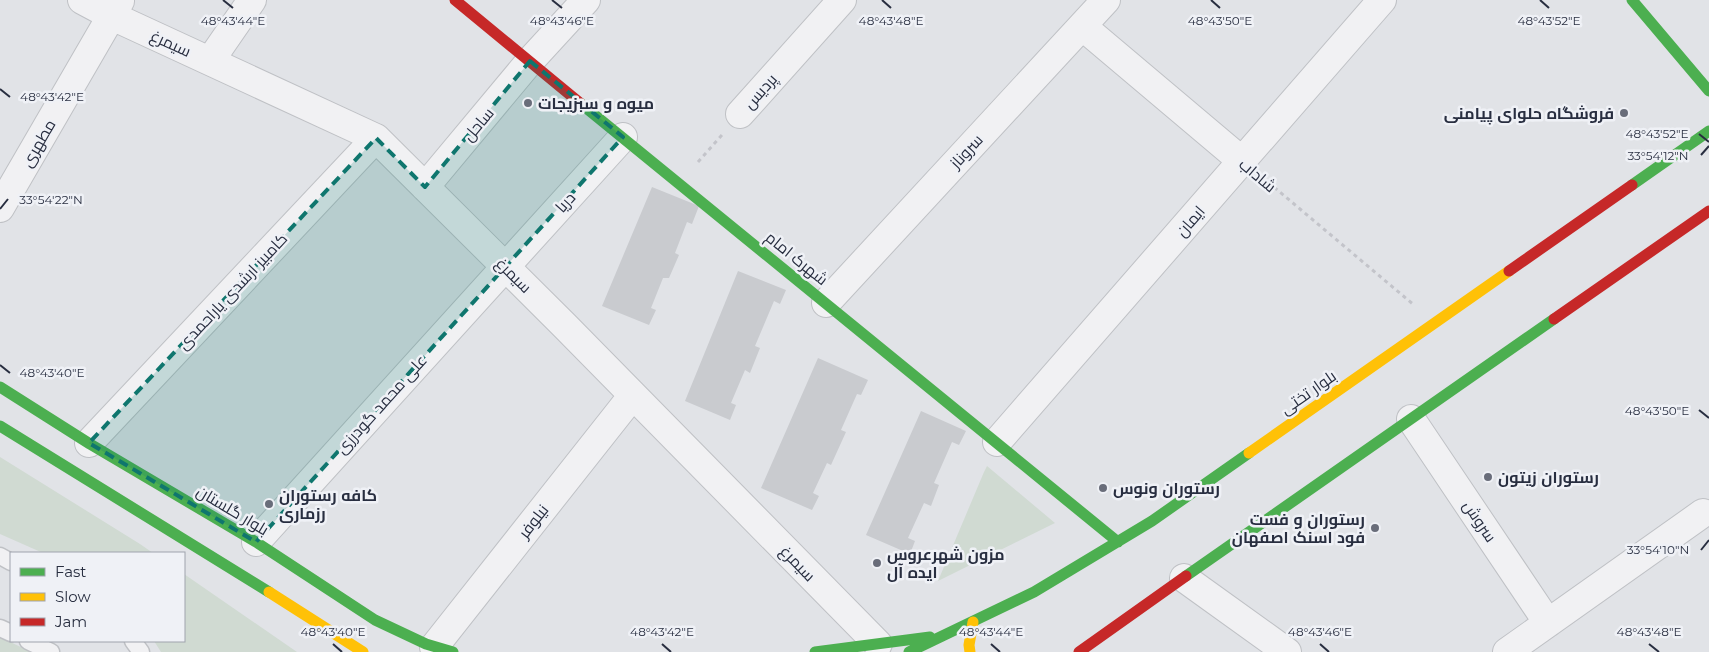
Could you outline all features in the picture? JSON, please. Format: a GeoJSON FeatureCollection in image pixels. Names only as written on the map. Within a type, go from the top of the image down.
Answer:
{"type":"FeatureCollection","features":[{"type":"Feature","properties":{"kind":"main road","name":"شهرک امام"},"geometry":{"type":"LineString","coordinates":[[455,0],[1118,542]]}},
{"type":"Feature","properties":{"kind":"main road"},"geometry":{"type":"LineString","coordinates":[[1632,0],[1709,91]]}},
{"type":"Feature","properties":{"kind":"main road","name":"بلوار تختی"},"geometry":{"type":"LineString","coordinates":[[909,652],[1034,592],[1152,521],[1709,131]]}},
{"type":"Feature","properties":{"kind":"main road"},"geometry":{"type":"LineString","coordinates":[[1079,652],[1411,419],[1700,223],[1709,211]]}},
{"type":"Feature","properties":{"kind":"main road","name":"بلوار گلستان"},"geometry":{"type":"LineString","coordinates":[[0,387],[89,443],[256,542],[368,615],[410,637],[443,650]]}},
{"type":"Feature","properties":{"kind":"main road"},"geometry":{"type":"LineString","coordinates":[[0,426],[335,632],[363,652]]}},
{"type":"Feature","properties":{"kind":"main road"},"geometry":{"type":"LineString","coordinates":[[970,652],[969,645],[973,622]]}},
{"type":"Feature","properties":{"kind":"main road"},"geometry":{"type":"LineString","coordinates":[[815,652],[944,636]]}},
{"type":"Feature","properties":{"kind":"street","name":"سیمرغ"},"geometry":{"type":"LineString","coordinates":[[82,0],[117,8],[210,61],[376,138],[878,644]]}},
{"type":"Feature","properties":{"kind":"street"},"geometry":{"type":"LineString","coordinates":[[210,61],[252,0]]}},
{"type":"Feature","properties":{"kind":"street","name":"ساحل"},"geometry":{"type":"LineString","coordinates":[[425,187],[530,61],[586,0]]}},
{"type":"Feature","properties":{"kind":"street","name":"پردیس"},"geometry":{"type":"LineString","coordinates":[[740,114],[842,0]]}},
{"type":"Feature","properties":{"kind":"street","name":"سروناز"},"geometry":{"type":"LineString","coordinates":[[826,303],[1106,0]]}},
{"type":"Feature","properties":{"kind":"street","name":"ایمان"},"geometry":{"type":"LineString","coordinates":[[997,442],[1382,0]]}},
{"type":"Feature","properties":{"kind":"street","name":"مطهری"},"geometry":{"type":"LineString","coordinates":[[0,208],[117,8]]}},
{"type":"Feature","properties":{"kind":"street","name":"شاداب"},"geometry":{"type":"LineString","coordinates":[[1082,26],[1242,161]]}},
{"type":"Feature","properties":{"kind":"street","name":"دریا"},"geometry":{"type":"LineString","coordinates":[[506,267],[624,137]]}},
{"type":"Feature","properties":{"kind":"street","name":"کامبیز ارشدی یاراحمدی"},"geometry":{"type":"LineString","coordinates":[[89,443],[376,138]]}},
{"type":"Feature","properties":{"kind":"street","name":"علی محمد گودرزی"},"geometry":{"type":"LineString","coordinates":[[256,542],[506,267]]}},
{"type":"Feature","properties":{"kind":"street","name":"نیلوفر"},"geometry":{"type":"LineString","coordinates":[[443,650],[633,395]]}},
{"type":"Feature","properties":{"kind":"street","name":"سروش"},"geometry":{"type":"LineString","coordinates":[[1411,419],[1548,623]]}},
{"type":"Feature","properties":{"kind":"street"},"geometry":{"type":"LineString","coordinates":[[1507,652],[1704,513]]}},
{"type":"Feature","properties":{"kind":"street"},"geometry":{"type":"LineString","coordinates":[[1184,578],[1286,652]]}},
{"type":"Feature","properties":{"kind":"lane"},"geometry":{"type":"LineString","coordinates":[[30,642],[52,652]]}},
{"type":"Feature","properties":{"kind":"lane"},"geometry":{"type":"LineString","coordinates":[[134,642],[142,652]]}},
{"type":"Feature","properties":{"kind":"path","name":"پردیس"},"geometry":{"type":"LineString","coordinates":[[680,184],[740,114]]}},
{"type":"Feature","properties":{"kind":"path","name":"شاداب"},"geometry":{"type":"LineString","coordinates":[[1242,161],[1436,323]]}},
{"type":"Feature","properties":{"kind":"highlighted area"},"geometry":{"type":"Polygon","coordinates":[[[530,61],[623,137],[256,542],[89,443],[376,138],[425,187],[530,61]]]}},
{"type":"Feature","properties":{"kind":"shaded area"},"geometry":{"type":"Polygon","coordinates":[[[0,457],[152,552],[41,552],[0,534],[0,457]]]}},
{"type":"Feature","properties":{"kind":"shaded area"},"geometry":{"type":"Polygon","coordinates":[[[987,466],[1055,523],[938,581],[984,472],[987,466]]]}},
{"type":"Feature","properties":{"kind":"shaded area"},"geometry":{"type":"Polygon","coordinates":[[[185,575],[297,652],[161,652],[155,642],[185,642],[185,575]]]}},
{"type":"Feature","properties":{"kind":"shaded area"},"geometry":{"type":"Polygon","coordinates":[[[0,637],[31,652],[0,652],[0,637]]]}},
{"type":"Feature","properties":{"kind":"building"},"geometry":{"type":"Polygon","coordinates":[[[652,187],[699,206],[692,224],[687,222],[675,253],[679,255],[669,278],[663,278],[651,308],[656,310],[649,325],[602,306],[652,187]]]}},
{"type":"Feature","properties":{"kind":"building"},"geometry":{"type":"Polygon","coordinates":[[[738,271],[786,290],[780,304],[774,301],[755,346],[760,348],[750,373],[745,370],[731,403],[736,405],[730,420],[685,401],[738,271]]]}},
{"type":"Feature","properties":{"kind":"building"},"geometry":{"type":"Polygon","coordinates":[[[818,358],[868,380],[861,395],[857,394],[841,430],[846,432],[831,465],[827,463],[813,493],[819,496],[812,510],[761,488],[818,358]]]}},
{"type":"Feature","properties":{"kind":"building"},"geometry":{"type":"Polygon","coordinates":[[[921,411],[966,431],[959,445],[952,442],[934,483],[939,485],[931,506],[924,503],[908,538],[915,541],[910,554],[866,535],[921,411]]]}},
{"type":"Feature","properties":{"kind":"traffic: fast"},"geometry":{"type":"LineString","coordinates":[[1632,0],[1709,91]]}},
{"type":"Feature","properties":{"kind":"traffic: fast"},"geometry":{"type":"LineString","coordinates":[[580,103],[1118,542]]}},
{"type":"Feature","properties":{"kind":"traffic: fast"},"geometry":{"type":"LineString","coordinates":[[1632,185],[1709,131]]}},
{"type":"Feature","properties":{"kind":"traffic: fast"},"geometry":{"type":"LineString","coordinates":[[1186,576],[1554,319]]}},
{"type":"Feature","properties":{"kind":"traffic: fast"},"geometry":{"type":"LineString","coordinates":[[0,387],[90,444],[256,542],[375,620],[426,644],[453,652]]}},
{"type":"Feature","properties":{"kind":"traffic: fast"},"geometry":{"type":"LineString","coordinates":[[0,426],[269,592]]}},
{"type":"Feature","properties":{"kind":"traffic: fast"},"geometry":{"type":"LineString","coordinates":[[909,652],[1034,592],[1152,521],[1249,453]]}},
{"type":"Feature","properties":{"kind":"traffic: fast"},"geometry":{"type":"LineString","coordinates":[[815,652],[930,637]]}},
{"type":"Feature","properties":{"kind":"traffic: slow"},"geometry":{"type":"LineString","coordinates":[[1249,453],[1509,271]]}},
{"type":"Feature","properties":{"kind":"traffic: slow"},"geometry":{"type":"LineString","coordinates":[[269,592],[363,652]]}},
{"type":"Feature","properties":{"kind":"traffic: slow"},"geometry":{"type":"LineString","coordinates":[[970,652],[969,645],[973,622]]}},
{"type":"Feature","properties":{"kind":"traffic: jam"},"geometry":{"type":"LineString","coordinates":[[455,0],[580,103]]}},
{"type":"Feature","properties":{"kind":"traffic: jam"},"geometry":{"type":"LineString","coordinates":[[1509,271],[1632,185]]}},
{"type":"Feature","properties":{"kind":"traffic: jam"},"geometry":{"type":"LineString","coordinates":[[1554,319],[1709,211]]}},
{"type":"Feature","properties":{"kind":"traffic: jam"},"geometry":{"type":"LineString","coordinates":[[1079,652],[1186,576]]}},
{"type":"Feature","properties":{"kind":"place","name":"میوه و سبزیجات"},"geometry":{"type":"Point","coordinates":[528,103]}},
{"type":"Feature","properties":{"kind":"place","name":"فروشگاه حلوای پیامنی"},"geometry":{"type":"Point","coordinates":[1624,113]}},
{"type":"Feature","properties":{"kind":"place","name":"رستوران زیتون"},"geometry":{"type":"Point","coordinates":[1488,477]}},
{"type":"Feature","properties":{"kind":"place","name":"رستوران ونوس"},"geometry":{"type":"Point","coordinates":[1103,488]}},
{"type":"Feature","properties":{"kind":"place","name":"کافه رستوران رزماری"},"geometry":{"type":"Point","coordinates":[269,504]}},
{"type":"Feature","properties":{"kind":"place","name":"رستوران و فست فود اسنک اصفهان"},"geometry":{"type":"Point","coordinates":[1375,528]}},
{"type":"Feature","properties":{"kind":"place","name":"مزون شهرعروس ایده آل"},"geometry":{"type":"Point","coordinates":[877,563]}}]}
